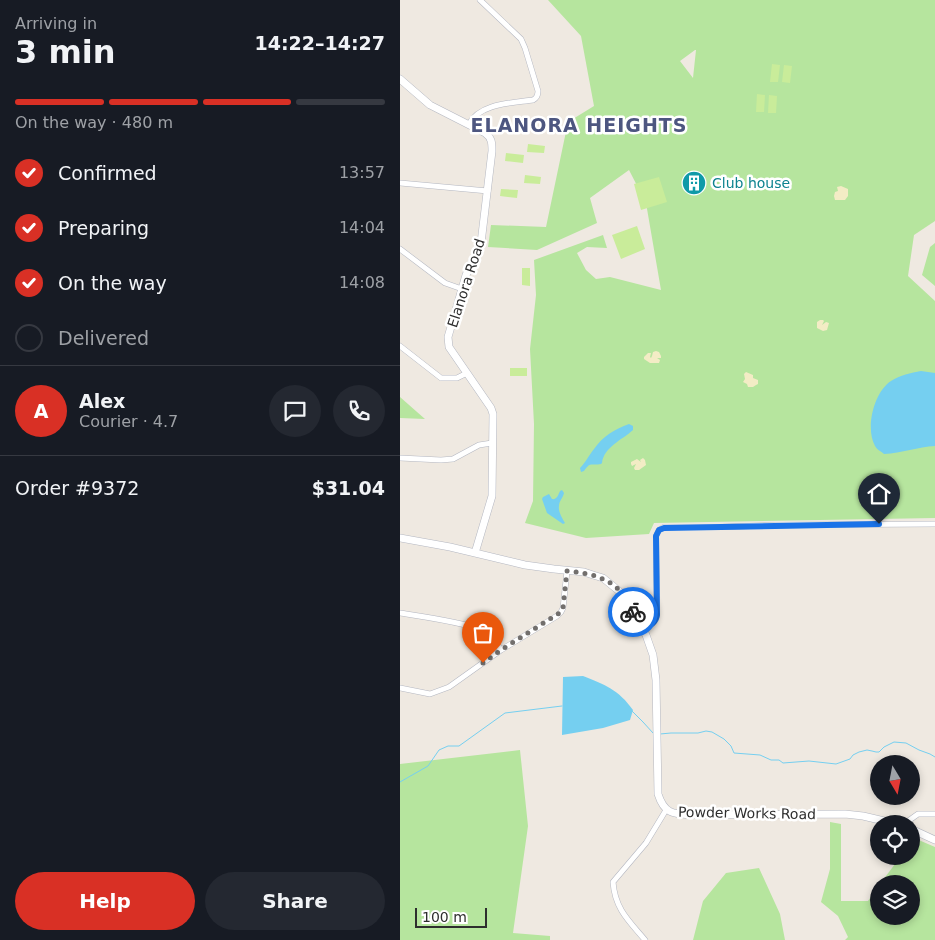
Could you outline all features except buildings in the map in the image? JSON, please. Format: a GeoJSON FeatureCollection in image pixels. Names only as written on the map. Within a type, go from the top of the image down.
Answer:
{"type":"FeatureCollection","features":[{"type":"Feature","properties":{"kind":"main road","name":"Elanora Road"},"geometry":{"type":"LineString","coordinates":[[400,79],[430,105],[485,133],[492,142],[481,243],[466,275],[448,337],[449,347],[491,408],[493,414],[492,496],[475,553]]}},
{"type":"Feature","properties":{"kind":"main road","name":"Powder Works Road"},"geometry":{"type":"LineString","coordinates":[[400,538],[450,547],[525,565],[593,574],[612,584],[626,598],[650,645],[653,655],[656,687],[658,794],[661,804],[666,810],[677,814],[691,815],[844,814],[870,818]]}},
{"type":"Feature","properties":{"kind":"main road"},"geometry":{"type":"LineString","coordinates":[[920,833],[935,840]]}},
{"type":"Feature","properties":{"kind":"street"},"geometry":{"type":"LineString","coordinates":[[469,124],[477,114],[487,109],[533,100],[538,94],[521,39],[480,0]]}},
{"type":"Feature","properties":{"kind":"street"},"geometry":{"type":"LineString","coordinates":[[400,182],[488,191]]}},
{"type":"Feature","properties":{"kind":"street"},"geometry":{"type":"LineString","coordinates":[[400,249],[445,283],[462,289]]}},
{"type":"Feature","properties":{"kind":"street"},"geometry":{"type":"LineString","coordinates":[[400,346],[441,378],[457,378],[466,373]]}},
{"type":"Feature","properties":{"kind":"street"},"geometry":{"type":"LineString","coordinates":[[400,458],[453,459],[479,446],[492,443]]}},
{"type":"Feature","properties":{"kind":"street"},"geometry":{"type":"LineString","coordinates":[[642,629],[656,621],[656,536],[659,530],[664,528],[935,524]]}},
{"type":"Feature","properties":{"kind":"street"},"geometry":{"type":"LineString","coordinates":[[400,688],[427,694],[450,687],[501,650],[561,612],[567,571]]}},
{"type":"Feature","properties":{"kind":"street"},"geometry":{"type":"LineString","coordinates":[[400,613],[484,630],[490,634],[501,650]]}},
{"type":"Feature","properties":{"kind":"street"},"geometry":{"type":"LineString","coordinates":[[644,940],[620,909],[614,894],[613,882],[646,843],[666,810]]}},
{"type":"Feature","properties":{"kind":"street"},"geometry":{"type":"LineString","coordinates":[[917,815],[935,814]]}},
{"type":"Feature","properties":{"kind":"green space"},"geometry":{"type":"Polygon","coordinates":[[[548,0],[935,0],[935,221],[914,235],[908,276],[935,301],[935,518],[654,523],[649,534],[586,538],[525,523],[533,501],[534,424],[530,349],[536,295],[534,260],[603,235],[607,248],[587,247],[577,253],[586,270],[596,279],[610,277],[661,290],[646,203],[629,170],[590,198],[597,223],[537,250],[488,247],[491,225],[546,227],[568,122],[594,106],[581,36],[548,0]],[[696,50],[680,61],[693,78],[696,50]]]}},
{"type":"Feature","properties":{"kind":"green space"},"geometry":{"type":"Polygon","coordinates":[[[772,64],[780,65],[778,82],[770,82],[772,64]]]}},
{"type":"Feature","properties":{"kind":"green space"},"geometry":{"type":"Polygon","coordinates":[[[784,65],[792,66],[790,83],[782,82],[784,65]]]}},
{"type":"Feature","properties":{"kind":"green space"},"geometry":{"type":"Polygon","coordinates":[[[757,94],[765,95],[764,112],[756,112],[757,94]]]}},
{"type":"Feature","properties":{"kind":"green space"},"geometry":{"type":"Polygon","coordinates":[[[769,95],[777,96],[776,113],[768,113],[769,95]]]}},
{"type":"Feature","properties":{"kind":"green space"},"geometry":{"type":"Polygon","coordinates":[[[528,144],[545,146],[544,153],[527,152],[528,144]]]}},
{"type":"Feature","properties":{"kind":"green space"},"geometry":{"type":"Polygon","coordinates":[[[506,153],[524,155],[523,163],[505,161],[506,153]]]}},
{"type":"Feature","properties":{"kind":"green space"},"geometry":{"type":"Polygon","coordinates":[[[525,175],[541,177],[540,184],[524,183],[525,175]]]}},
{"type":"Feature","properties":{"kind":"green space"},"geometry":{"type":"Polygon","coordinates":[[[659,177],[667,202],[641,210],[634,184],[659,177]]]}},
{"type":"Feature","properties":{"kind":"green space"},"geometry":{"type":"Polygon","coordinates":[[[501,189],[518,190],[517,198],[500,196],[501,189]]]}},
{"type":"Feature","properties":{"kind":"green space"},"geometry":{"type":"Polygon","coordinates":[[[637,226],[645,249],[621,259],[612,235],[637,226]]]}},
{"type":"Feature","properties":{"kind":"green space"},"geometry":{"type":"Polygon","coordinates":[[[935,243],[935,286],[922,275],[930,247],[935,243]]]}},
{"type":"Feature","properties":{"kind":"green space"},"geometry":{"type":"Polygon","coordinates":[[[522,268],[530,268],[530,286],[522,285],[522,268]]]}},
{"type":"Feature","properties":{"kind":"green space"},"geometry":{"type":"Polygon","coordinates":[[[510,368],[527,368],[527,376],[510,376],[510,368]]]}},
{"type":"Feature","properties":{"kind":"green space"},"geometry":{"type":"Polygon","coordinates":[[[400,397],[425,419],[400,418],[400,397]]]}},
{"type":"Feature","properties":{"kind":"green space"},"geometry":{"type":"Polygon","coordinates":[[[520,750],[528,826],[513,933],[550,936],[550,940],[400,940],[400,764],[520,750]]]}},
{"type":"Feature","properties":{"kind":"green space"},"geometry":{"type":"Polygon","coordinates":[[[830,822],[841,824],[841,901],[868,901],[870,898],[870,925],[920,925],[920,875],[887,875],[894,865],[920,865],[920,841],[935,847],[935,940],[845,940],[848,937],[838,916],[821,902],[830,869],[830,822]]]}},
{"type":"Feature","properties":{"kind":"green space"},"geometry":{"type":"Polygon","coordinates":[[[759,868],[780,914],[785,940],[693,940],[703,901],[726,873],[759,868]]]}},
{"type":"Feature","properties":{"kind":"sand"},"geometry":{"type":"Polygon","coordinates":[[[841,186],[848,189],[848,196],[845,200],[835,200],[835,192],[838,191],[837,187],[841,186]]]}},
{"type":"Feature","properties":{"kind":"sand"},"geometry":{"type":"Polygon","coordinates":[[[820,320],[824,321],[822,325],[826,322],[829,323],[827,330],[823,331],[817,328],[817,322],[820,320]]]}},
{"type":"Feature","properties":{"kind":"sand"},"geometry":{"type":"Polygon","coordinates":[[[656,351],[661,356],[661,358],[657,358],[660,360],[659,363],[650,363],[644,359],[648,353],[651,353],[651,358],[653,352],[656,351]]]}},
{"type":"Feature","properties":{"kind":"sand"},"geometry":{"type":"Polygon","coordinates":[[[746,372],[758,380],[758,384],[748,387],[743,382],[746,372]]]}},
{"type":"Feature","properties":{"kind":"sand"},"geometry":{"type":"Polygon","coordinates":[[[643,458],[646,465],[639,470],[635,470],[636,464],[632,466],[631,462],[637,459],[641,462],[640,460],[643,458]]]}},
{"type":"Feature","properties":{"kind":"water"},"geometry":{"type":"Polygon","coordinates":[[[921,371],[935,373],[935,446],[884,454],[876,447],[871,430],[873,411],[880,393],[891,381],[921,371]]]}},
{"type":"Feature","properties":{"kind":"water"},"geometry":{"type":"Polygon","coordinates":[[[629,424],[633,426],[633,430],[606,452],[601,464],[590,465],[581,472],[580,468],[601,440],[629,424]]]}},
{"type":"Feature","properties":{"kind":"water"},"geometry":{"type":"Polygon","coordinates":[[[562,490],[564,493],[559,508],[565,523],[563,524],[547,513],[542,499],[549,494],[552,499],[555,499],[562,490]]]}},
{"type":"Feature","properties":{"kind":"water"},"geometry":{"type":"Polygon","coordinates":[[[583,676],[604,685],[622,697],[633,710],[630,720],[603,728],[562,735],[563,677],[583,676]]]}},
{"type":"Feature","properties":{"kind":"waterway"},"geometry":{"type":"LineString","coordinates":[[400,782],[428,766],[439,750],[448,746],[459,746],[505,713],[562,706]]}},
{"type":"Feature","properties":{"kind":"waterway"},"geometry":{"type":"LineString","coordinates":[[632,711],[653,733]]}},
{"type":"Feature","properties":{"kind":"waterway"},"geometry":{"type":"LineString","coordinates":[[660,734],[712,732],[724,739],[731,746],[734,753],[760,755],[771,760],[779,760],[783,763],[809,761],[836,764],[850,759],[859,752],[867,750],[879,752],[894,742],[906,743],[935,757]]}},
{"type":"Feature","properties":{"kind":"way so far"},"geometry":{"type":"LineString","coordinates":[[483,663],[561,612],[567,571],[584,572],[603,578],[626,598],[633,612]]}},
{"type":"Feature","properties":{"kind":"place","name":"Club house"},"geometry":{"type":"Point","coordinates":[694,183]}},
{"type":"Feature","properties":{"kind":"district","name":"ELANORA HEIGHTS"},"geometry":{"type":"Point","coordinates":[579,125]}},
{"type":"Feature","properties":{"kind":"route"},"geometry":{"type":"LineString","coordinates":[[633,612],[642,629],[656,621],[656,536],[659,530],[664,528],[879,524]]}}]}
